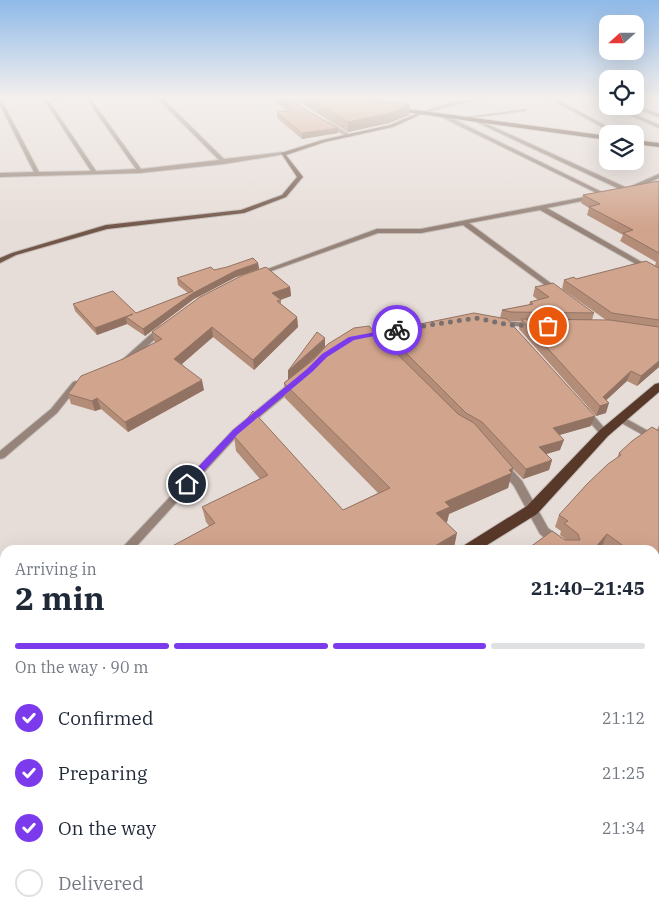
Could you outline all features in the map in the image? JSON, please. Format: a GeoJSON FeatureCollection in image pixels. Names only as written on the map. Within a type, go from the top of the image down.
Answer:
{"type":"FeatureCollection","features":[{"type":"Feature","properties":{"kind":"main road"},"geometry":{"type":"LineString","coordinates":[[0,261],[14,254],[106,227],[242,212],[284,196],[300,177],[283,154],[324,141]]}},
{"type":"Feature","properties":{"kind":"main road"},"geometry":{"type":"LineString","coordinates":[[644,143],[659,145]]}},
{"type":"Feature","properties":{"kind":"main road"},"geometry":{"type":"LineString","coordinates":[[476,545],[532,510],[604,433],[659,386]]}},
{"type":"Feature","properties":{"kind":"street"},"geometry":{"type":"LineString","coordinates":[[21,141],[38,175]]}},
{"type":"Feature","properties":{"kind":"street"},"geometry":{"type":"LineString","coordinates":[[74,141],[95,173]]}},
{"type":"Feature","properties":{"kind":"street"},"geometry":{"type":"LineString","coordinates":[[119,141],[140,171]]}},
{"type":"Feature","properties":{"kind":"street"},"geometry":{"type":"LineString","coordinates":[[203,141],[224,162]]}},
{"type":"Feature","properties":{"kind":"street"},"geometry":{"type":"LineString","coordinates":[[494,141],[605,195]]}},
{"type":"Feature","properties":{"kind":"street"},"geometry":{"type":"LineString","coordinates":[[521,141],[628,191]]}},
{"type":"Feature","properties":{"kind":"street"},"geometry":{"type":"LineString","coordinates":[[0,175],[140,171],[283,154]]}},
{"type":"Feature","properties":{"kind":"street"},"geometry":{"type":"LineString","coordinates":[[249,278],[377,231],[421,231],[628,191],[659,176]]}},
{"type":"Feature","properties":{"kind":"street"},"geometry":{"type":"LineString","coordinates":[[540,207],[659,275]]}},
{"type":"Feature","properties":{"kind":"street"},"geometry":{"type":"LineString","coordinates":[[463,222],[566,299]]}},
{"type":"Feature","properties":{"kind":"street"},"geometry":{"type":"LineString","coordinates":[[493,322],[512,329],[539,326]]}},
{"type":"Feature","properties":{"kind":"street"},"geometry":{"type":"LineString","coordinates":[[113,368],[122,365],[168,324]]}},
{"type":"Feature","properties":{"kind":"street"},"geometry":{"type":"LineString","coordinates":[[131,545],[236,432],[302,377]]}},
{"type":"Feature","properties":{"kind":"street"},"geometry":{"type":"LineString","coordinates":[[0,456],[54,410],[77,383],[86,379]]}},
{"type":"Feature","properties":{"kind":"street"},"geometry":{"type":"LineString","coordinates":[[579,404],[604,433]]}},
{"type":"Feature","properties":{"kind":"street"},"geometry":{"type":"LineString","coordinates":[[621,419],[659,440]]}},
{"type":"Feature","properties":{"kind":"street"},"geometry":{"type":"LineString","coordinates":[[494,456],[518,484],[544,531],[562,545]]}},
{"type":"Feature","properties":{"kind":"building"},"geometry":{"type":"Polygon","coordinates":[[[659,181],[659,253],[623,233],[633,230],[589,207],[600,204],[583,195],[659,181]]]}},
{"type":"Feature","properties":{"kind":"building"},"geometry":{"type":"Polygon","coordinates":[[[253,258],[258,263],[235,271],[193,293],[143,329],[126,317],[133,314],[95,328],[73,304],[113,291],[136,313],[193,291],[177,278],[211,267],[214,270],[227,267],[253,258]]]}},
{"type":"Feature","properties":{"kind":"building"},"geometry":{"type":"Polygon","coordinates":[[[646,261],[659,268],[659,320],[612,313],[564,280],[574,277],[576,279],[646,261]]]}},
{"type":"Feature","properties":{"kind":"building"},"geometry":{"type":"Polygon","coordinates":[[[266,267],[290,287],[272,293],[281,300],[277,301],[297,317],[253,360],[212,327],[174,359],[202,380],[125,422],[97,398],[92,401],[68,394],[81,376],[123,359],[162,339],[152,332],[200,297],[243,275],[266,267]]]}},
{"type":"Feature","properties":{"kind":"building"},"geometry":{"type":"Polygon","coordinates":[[[553,283],[594,313],[511,312],[502,310],[533,304],[530,302],[549,297],[535,287],[553,283]]]}},
{"type":"Feature","properties":{"kind":"building"},"geometry":{"type":"Polygon","coordinates":[[[474,313],[507,319],[595,416],[553,428],[564,440],[539,447],[552,460],[526,469],[482,422],[466,413],[381,328],[418,322],[420,324],[474,313]]]}},
{"type":"Feature","properties":{"kind":"building"},"geometry":{"type":"Polygon","coordinates":[[[521,319],[610,320],[659,327],[659,361],[641,376],[631,371],[603,397],[609,403],[600,406],[521,319]]]}},
{"type":"Feature","properties":{"kind":"building"},"geometry":{"type":"Polygon","coordinates":[[[369,326],[458,414],[474,423],[513,468],[509,470],[512,473],[445,502],[450,507],[436,513],[457,533],[437,545],[174,545],[215,523],[202,507],[268,475],[234,436],[253,411],[343,510],[390,488],[284,383],[313,360],[328,344],[354,328],[369,326]]]}},
{"type":"Feature","properties":{"kind":"building"},"geometry":{"type":"Polygon","coordinates":[[[317,332],[325,338],[288,371],[317,332]]]}},
{"type":"Feature","properties":{"kind":"building"},"geometry":{"type":"Polygon","coordinates":[[[652,427],[659,431],[659,545],[622,545],[607,534],[597,545],[533,545],[552,531],[565,540],[580,540],[578,534],[564,523],[568,521],[559,515],[587,484],[608,464],[621,455],[619,453],[652,427]]]}},
{"type":"Feature","properties":{"kind":"way so far"},"geometry":{"type":"LineString","coordinates":[[397,330],[476,318],[509,325],[548,326]]}},
{"type":"Feature","properties":{"kind":"route"},"geometry":{"type":"LineString","coordinates":[[187,484],[236,432],[309,371],[324,355],[352,338],[397,330]]}}]}
